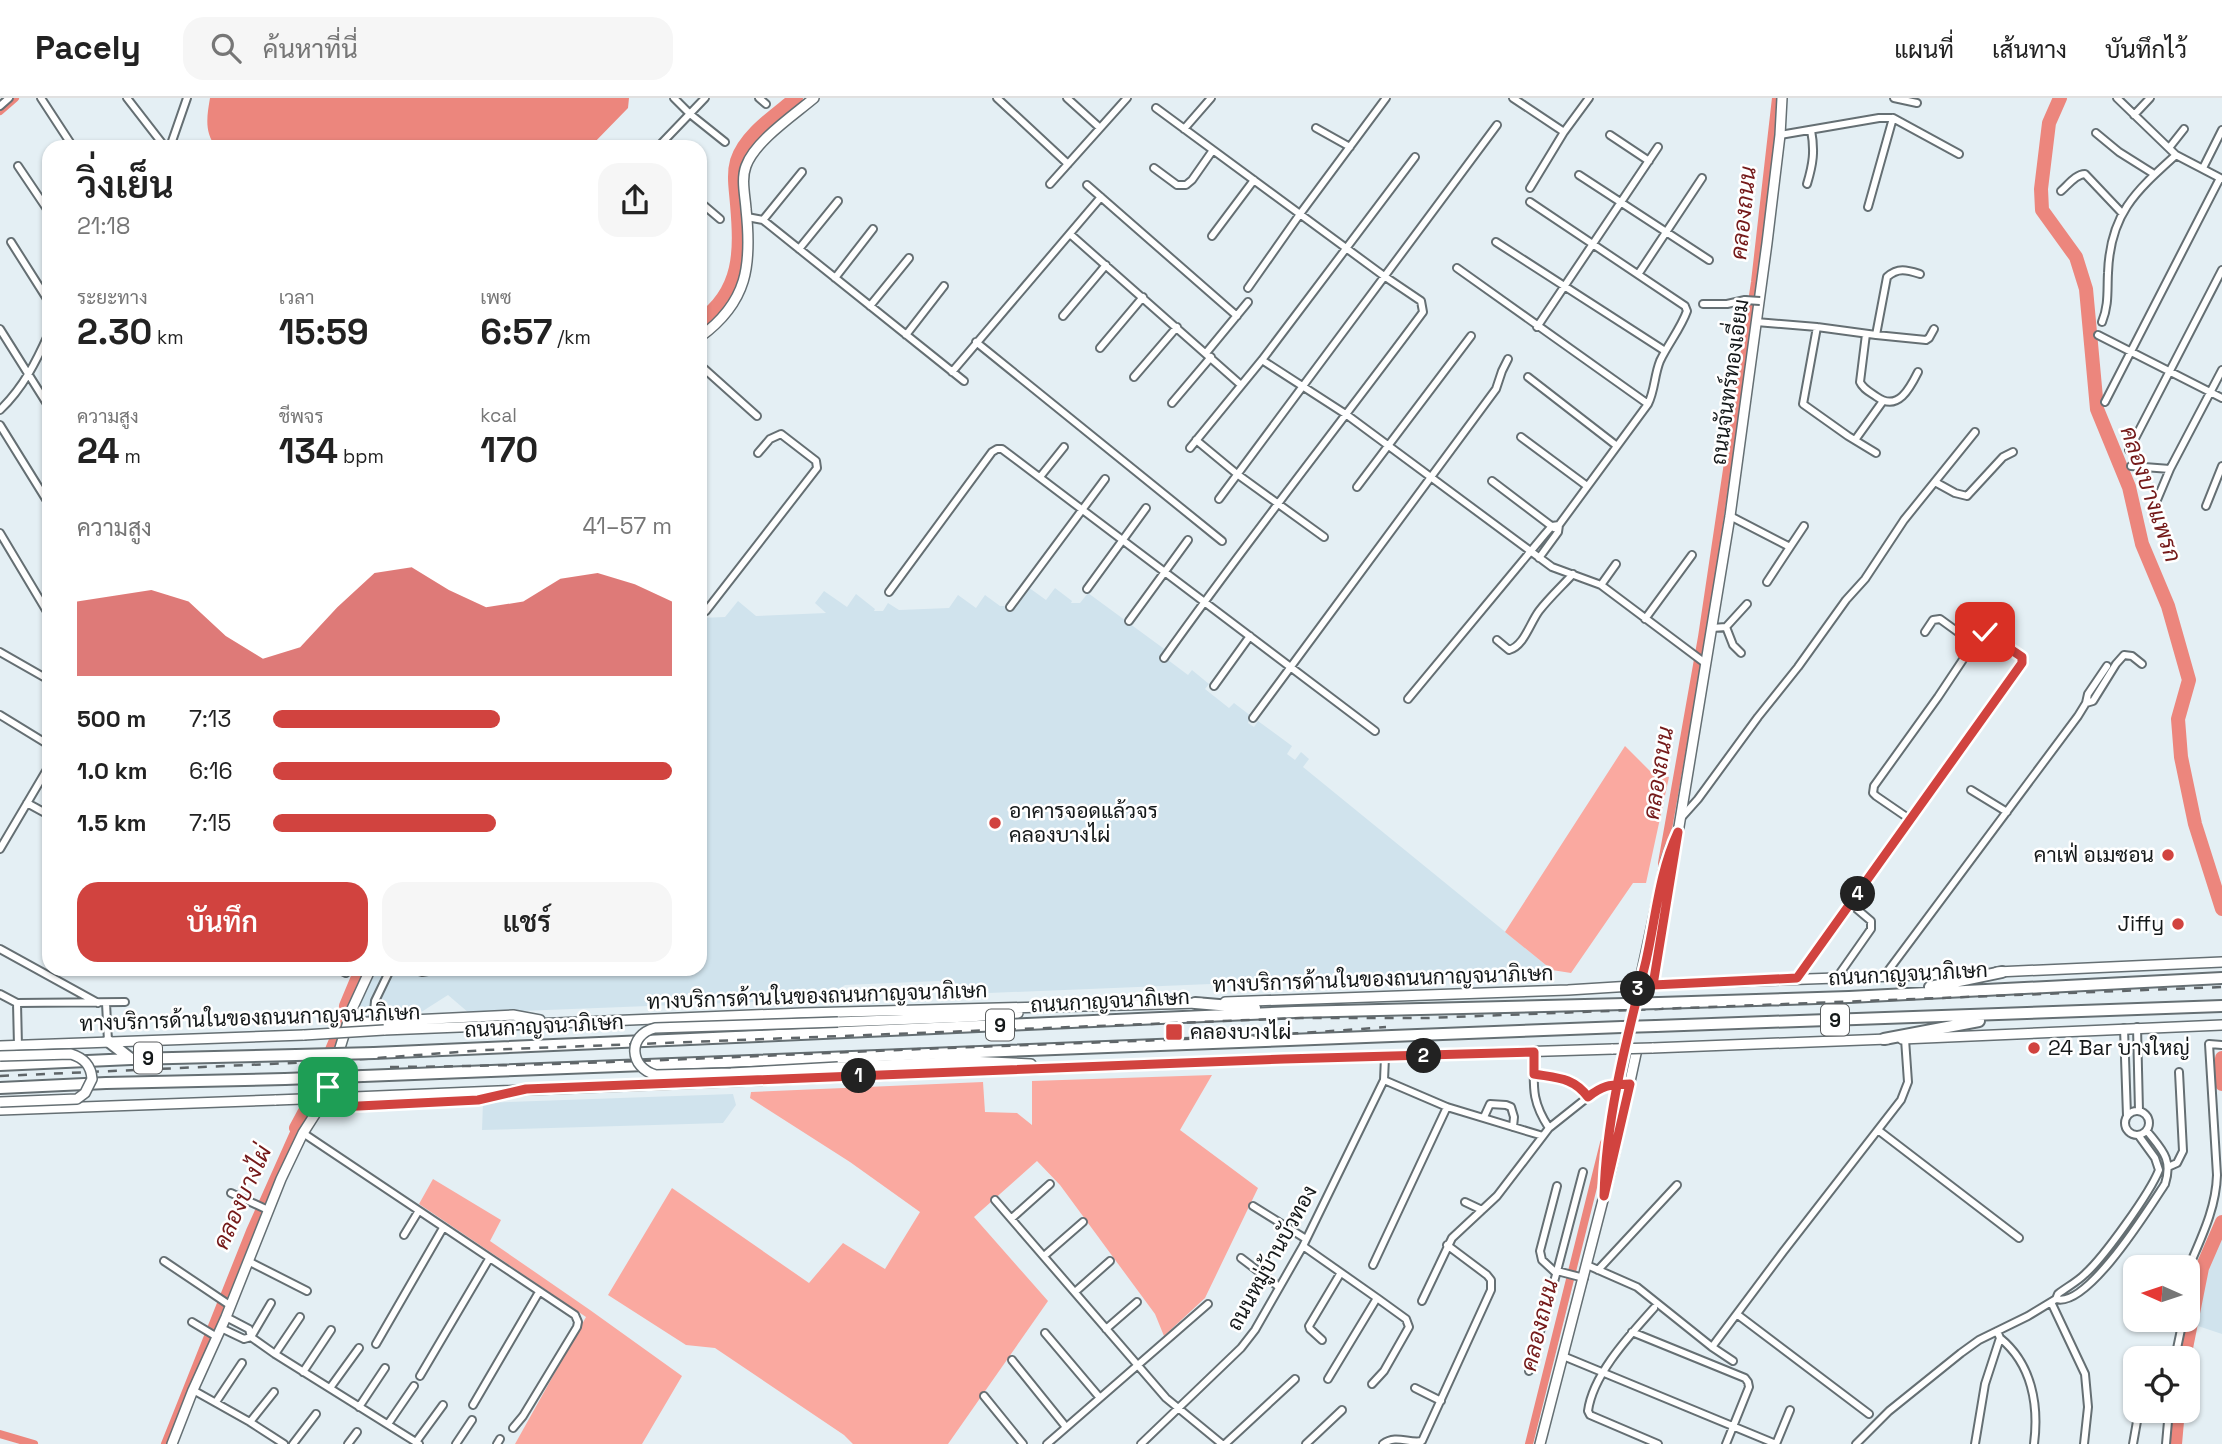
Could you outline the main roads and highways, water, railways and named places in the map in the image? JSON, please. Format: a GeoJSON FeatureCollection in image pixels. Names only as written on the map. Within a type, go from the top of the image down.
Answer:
{"type":"FeatureCollection","features":[{"type":"Feature","properties":{"kind":"highway"},"geometry":{"type":"LineString","coordinates":[[1897,995],[2003,972]]}},
{"type":"Feature","properties":{"kind":"highway","name":"ถนนกาญจนาภิเษก"},"geometry":{"type":"LineString","coordinates":[[0,1065],[374,1053],[1295,1012],[1897,995],[2217,979]]}},
{"type":"Feature","properties":{"kind":"highway"},"geometry":{"type":"LineString","coordinates":[[1195,1003],[1295,1012]]}},
{"type":"Feature","properties":{"kind":"highway","name":"ถนนกาญจนาภิเษก"},"geometry":{"type":"LineString","coordinates":[[0,1088],[2222,1006]]}},
{"type":"Feature","properties":{"kind":"highway"},"geometry":{"type":"LineString","coordinates":[[1884,1039],[2013,1014]]}},
{"type":"Feature","properties":{"kind":"highway"},"geometry":{"type":"LineString","coordinates":[[108,1041],[131,1059]]}},
{"type":"Feature","properties":{"kind":"main road","name":"ถนนจันทร์ทองเอี่ยม"},"geometry":{"type":"LineString","coordinates":[[1678,832],[1702,661],[1712,628],[1730,516],[1780,135],[1782,98]]}},
{"type":"Feature","properties":{"kind":"main road"},"geometry":{"type":"LineString","coordinates":[[707,332],[731,309],[741,291],[748,243],[745,168],[752,154],[812,99]]}},
{"type":"Feature","properties":{"kind":"main road"},"geometry":{"type":"LineString","coordinates":[[1653,985],[1678,832]]}},
{"type":"Feature","properties":{"kind":"main road"},"geometry":{"type":"LineString","coordinates":[[1604,1196],[1605,1162],[1616,1091],[1666,860],[1678,832]]}},
{"type":"Feature","properties":{"kind":"main road","name":"ทางบริการด้านในของถนนกาญจนาภิเษก"},"geometry":{"type":"LineString","coordinates":[[0,1046],[803,1013],[1568,990],[1839,976],[2220,962]]}},
{"type":"Feature","properties":{"kind":"main road"},"geometry":{"type":"LineString","coordinates":[[172,1444],[226,1317],[267,1210],[303,1133],[319,1108],[352,1009],[367,976]]}},
{"type":"Feature","properties":{"kind":"main road"},"geometry":{"type":"LineString","coordinates":[[1088,1067],[969,1061],[731,1073],[656,1074],[647,1072],[640,1066],[635,1051],[640,1037],[647,1030],[655,1028],[970,1017],[1089,1006]]}},
{"type":"Feature","properties":{"kind":"main road"},"geometry":{"type":"LineString","coordinates":[[349,1023],[513,1015],[560,1023]]}},
{"type":"Feature","properties":{"kind":"main road"},"geometry":{"type":"LineString","coordinates":[[0,1110],[2222,1025]]}},
{"type":"Feature","properties":{"kind":"main road"},"geometry":{"type":"LineString","coordinates":[[1540,1444],[1580,1277],[1587,1265],[1625,1113],[1637,1049]]}},
{"type":"Feature","properties":{"kind":"main road"},"geometry":{"type":"LineString","coordinates":[[0,1056],[71,1054],[81,1057],[92,1074],[90,1087],[77,1099],[0,1102]]}},
{"type":"Feature","properties":{"kind":"main road"},"geometry":{"type":"LineString","coordinates":[[319,1108],[478,1100],[526,1089]]}},
{"type":"Feature","properties":{"kind":"waterway"},"geometry":{"type":"LineString","coordinates":[[0,111],[15,98]]}},
{"type":"Feature","properties":{"kind":"waterway","name":"คลองบางไผ่"},"geometry":{"type":"LineString","coordinates":[[707,315],[724,297],[736,269],[739,238],[735,182],[737,161],[747,143],[762,126],[796,98]]}},
{"type":"Feature","properties":{"kind":"waterway","name":"คลองถนน"},"geometry":{"type":"LineString","coordinates":[[1662,863],[1702,637],[1755,282],[1776,98]]}},
{"type":"Feature","properties":{"kind":"waterway","name":"คลองบางแพรก"},"geometry":{"type":"LineString","coordinates":[[2060,98],[2049,123],[2041,189],[2042,210],[2076,257],[2086,289],[2097,409],[2129,487],[2142,544],[2168,606],[2189,680],[2178,719],[2181,757],[2195,824],[2222,909]]}},
{"type":"Feature","properties":{"kind":"waterway","name":"คลองบางไผ่"},"geometry":{"type":"LineString","coordinates":[[296,1128],[311,1100],[345,1019],[346,1006],[358,976]]}},
{"type":"Feature","properties":{"kind":"waterway","name":"คลองบางแพรก"},"geometry":{"type":"LineString","coordinates":[[2222,1058],[2222,1084]]}},
{"type":"Feature","properties":{"kind":"waterway","name":"คลองบางไผ่"},"geometry":{"type":"LineString","coordinates":[[165,1444],[250,1231],[296,1128]]}},
{"type":"Feature","properties":{"kind":"waterway","name":"คลองถนน"},"geometry":{"type":"LineString","coordinates":[[1529,1444],[1604,1143]]}},
{"type":"Feature","properties":{"kind":"waterway","name":"คลองบางแพรก"},"geometry":{"type":"LineString","coordinates":[[2186,1346],[2202,1268],[2222,1222]]}},
{"type":"Feature","properties":{"kind":"waterway","name":"คลองบางแพรก"},"geometry":{"type":"LineString","coordinates":[[2175,1444],[2177,1423]]}},
{"type":"Feature","properties":{"kind":"waterway"},"geometry":{"type":"LineString","coordinates":[[0,1434],[34,1444]]}},
{"type":"Feature","properties":{"kind":"railway"},"geometry":{"type":"LineString","coordinates":[[0,1076],[337,1061],[485,1050],[1301,1018],[1427,1018],[2222,987]]}},
{"type":"Feature","properties":{"kind":"railway"},"geometry":{"type":"LineString","coordinates":[[390,1067],[580,1063],[1142,1041],[1386,1027]]}},
{"type":"Feature","properties":{"kind":"place","name":"อาคารจอดแล้วจร คลองบางไผ่"},"geometry":{"type":"Point","coordinates":[995,823]}},
{"type":"Feature","properties":{"kind":"place","name":"คาเฟ่ อเมซอน"},"geometry":{"type":"Point","coordinates":[2168,855]}},
{"type":"Feature","properties":{"kind":"place","name":"Jiffy"},"geometry":{"type":"Point","coordinates":[2178,924]}},
{"type":"Feature","properties":{"kind":"place","name":"คลองบางไผ่"},"geometry":{"type":"Point","coordinates":[1174,1032]}},
{"type":"Feature","properties":{"kind":"place","name":"24 Bar บางใหญ่"},"geometry":{"type":"Point","coordinates":[2034,1048]}}]}
